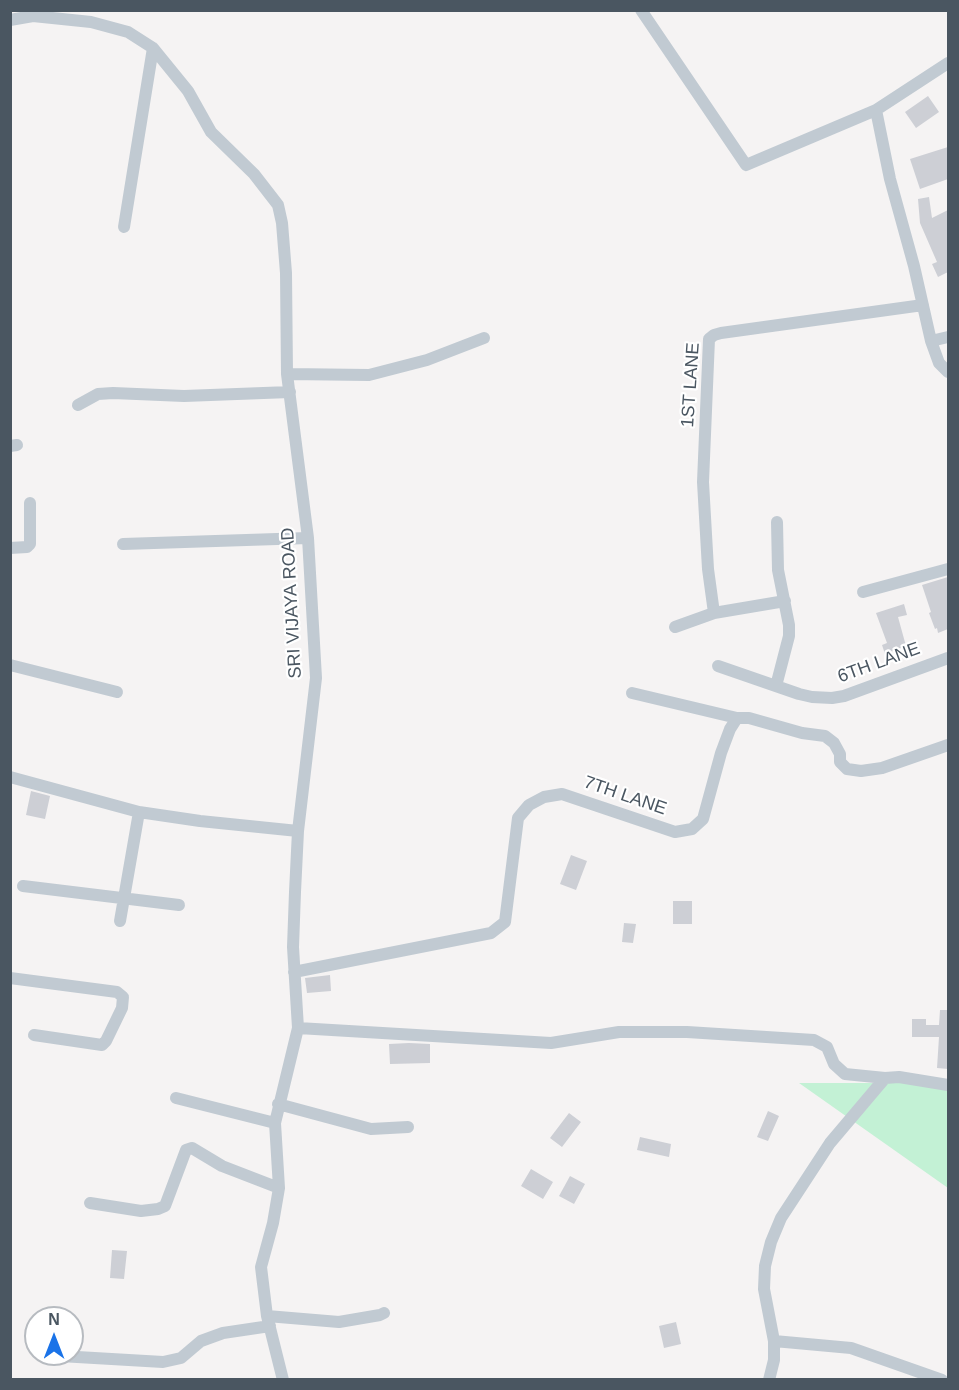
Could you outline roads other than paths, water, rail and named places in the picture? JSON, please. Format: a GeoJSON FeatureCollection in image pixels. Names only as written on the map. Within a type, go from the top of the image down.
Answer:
{"type":"FeatureCollection","features":[{"type":"Feature","properties":{"kind":"street"},"geometry":{"type":"LineString","coordinates":[[641,10],[746,165],[876,110],[948,63]]}},
{"type":"Feature","properties":{"kind":"street","name":"SRI VIJAYA ROAD"},"geometry":{"type":"LineString","coordinates":[[10,20],[33,16],[91,22],[128,32],[153,48],[188,91],[211,132],[254,174],[279,205],[286,273],[287,374],[308,538],[316,678],[298,831],[293,947],[298,1028],[274,1123],[279,1188],[273,1223],[261,1267],[268,1321],[283,1380]]}},
{"type":"Feature","properties":{"kind":"street"},"geometry":{"type":"LineString","coordinates":[[124,227],[153,48]]}},
{"type":"Feature","properties":{"kind":"street"},"geometry":{"type":"LineString","coordinates":[[876,110],[890,179],[931,341],[939,363],[948,372]]}},
{"type":"Feature","properties":{"kind":"street","name":"1ST LANE"},"geometry":{"type":"LineString","coordinates":[[714,613],[708,569],[703,482],[709,339],[721,333],[923,305]]}},
{"type":"Feature","properties":{"kind":"street"},"geometry":{"type":"LineString","coordinates":[[287,374],[369,375],[427,360],[484,338]]}},
{"type":"Feature","properties":{"kind":"street"},"geometry":{"type":"LineString","coordinates":[[931,341],[948,338]]}},
{"type":"Feature","properties":{"kind":"street"},"geometry":{"type":"LineString","coordinates":[[78,405],[98,394],[113,393],[184,396],[290,392]]}},
{"type":"Feature","properties":{"kind":"street"},"geometry":{"type":"LineString","coordinates":[[10,548],[27,547],[30,543],[30,503]]}},
{"type":"Feature","properties":{"kind":"street"},"geometry":{"type":"LineString","coordinates":[[776,686],[789,636],[785,601],[778,570],[777,522]]}},
{"type":"Feature","properties":{"kind":"street"},"geometry":{"type":"LineString","coordinates":[[123,544],[308,538]]}},
{"type":"Feature","properties":{"kind":"street"},"geometry":{"type":"LineString","coordinates":[[862,592],[948,569]]}},
{"type":"Feature","properties":{"kind":"street"},"geometry":{"type":"LineString","coordinates":[[675,627],[714,613],[785,601]]}},
{"type":"Feature","properties":{"kind":"street","name":"6TH LANE"},"geometry":{"type":"LineString","coordinates":[[718,666],[812,697],[844,696],[948,658]]}},
{"type":"Feature","properties":{"kind":"street"},"geometry":{"type":"LineString","coordinates":[[10,665],[117,692]]}},
{"type":"Feature","properties":{"kind":"street"},"geometry":{"type":"LineString","coordinates":[[632,693],[737,718],[749,718],[802,733],[825,736],[834,742],[840,754],[840,762],[847,769],[861,771],[882,768],[948,745]]}},
{"type":"Feature","properties":{"kind":"street","name":"7TH LANE"},"geometry":{"type":"LineString","coordinates":[[294,972],[491,933],[505,922],[518,818],[529,805],[544,797],[562,794],[675,832],[692,830],[703,819],[721,753],[737,718]]}},
{"type":"Feature","properties":{"kind":"street"},"geometry":{"type":"LineString","coordinates":[[10,777],[139,812],[298,831]]}},
{"type":"Feature","properties":{"kind":"street"},"geometry":{"type":"LineString","coordinates":[[120,921],[139,812]]}},
{"type":"Feature","properties":{"kind":"street"},"geometry":{"type":"LineString","coordinates":[[23,886],[179,905]]}},
{"type":"Feature","properties":{"kind":"street"},"geometry":{"type":"LineString","coordinates":[[10,978],[117,992],[123,997],[122,1008],[102,1045],[33,1035]]}},
{"type":"Feature","properties":{"kind":"street"},"geometry":{"type":"LineString","coordinates":[[298,1028],[551,1043],[619,1032],[687,1032],[814,1040],[826,1047],[834,1064],[845,1074],[899,1077],[948,1085]]}},
{"type":"Feature","properties":{"kind":"street"},"geometry":{"type":"LineString","coordinates":[[770,1380],[774,1360],[774,1341],[764,1289],[765,1266],[771,1242],[781,1218],[830,1143],[885,1078]]}},
{"type":"Feature","properties":{"kind":"street"},"geometry":{"type":"LineString","coordinates":[[176,1098],[274,1123]]}},
{"type":"Feature","properties":{"kind":"street"},"geometry":{"type":"LineString","coordinates":[[278,1104],[371,1129],[408,1126]]}},
{"type":"Feature","properties":{"kind":"street"},"geometry":{"type":"LineString","coordinates":[[90,1203],[141,1211],[165,1206],[186,1150],[192,1148],[222,1166],[279,1188]]}},
{"type":"Feature","properties":{"kind":"street"},"geometry":{"type":"LineString","coordinates":[[84,1357],[163,1362],[181,1358],[201,1341],[268,1321],[339,1322],[384,1313]]}},
{"type":"Feature","properties":{"kind":"street"},"geometry":{"type":"LineString","coordinates":[[774,1341],[851,1348],[942,1380]]}}]}
